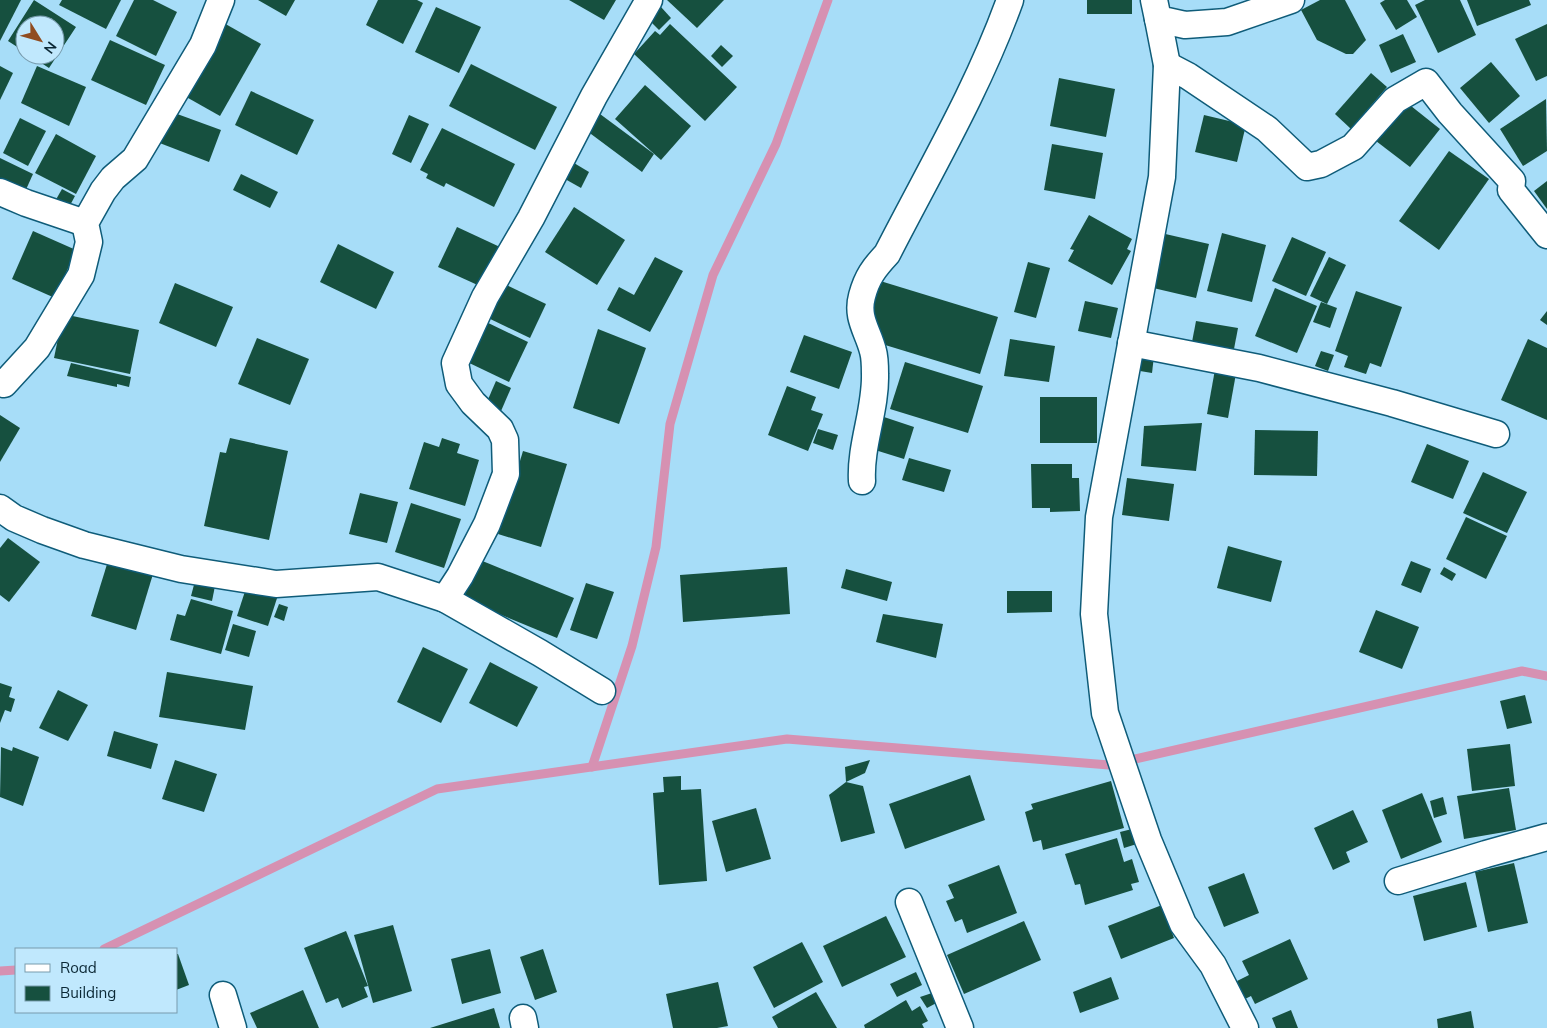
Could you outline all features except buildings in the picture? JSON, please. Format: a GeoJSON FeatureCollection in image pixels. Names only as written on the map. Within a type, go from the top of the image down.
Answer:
{"type":"FeatureCollection","features":[{"type":"Feature","properties":{"kind":"street"},"geometry":{"type":"LineString","coordinates":[[4,384],[37,348],[81,275],[89,242],[85,223],[103,191],[113,178],[135,159],[203,45],[220,0]]}},
{"type":"Feature","properties":{"kind":"street"},"geometry":{"type":"LineString","coordinates":[[445,599],[460,576],[487,524],[506,474],[505,440],[500,429],[473,403],[459,384],[455,363],[486,297],[531,218],[594,96],[649,0]]}},
{"type":"Feature","properties":{"kind":"street"},"geometry":{"type":"LineString","coordinates":[[862,481],[861,467],[873,403],[876,375],[874,352],[860,318],[861,297],[871,271],[887,254],[976,84],[1010,0]]}},
{"type":"Feature","properties":{"kind":"street"},"geometry":{"type":"LineString","coordinates":[[1156,10],[1184,25],[1227,22],[1291,0]]}},
{"type":"Feature","properties":{"kind":"street"},"geometry":{"type":"LineString","coordinates":[[1156,10],[1167,65],[1162,177],[1099,517],[1094,614],[1105,713],[1148,840],[1183,924],[1214,965],[1245,1028]]}},
{"type":"Feature","properties":{"kind":"street"},"geometry":{"type":"LineString","coordinates":[[1167,65],[1188,76],[1267,129],[1307,167],[1321,164],[1353,147],[1395,100],[1426,82],[1450,113],[1512,181],[1511,190],[1547,235]]}},
{"type":"Feature","properties":{"kind":"street"},"geometry":{"type":"LineString","coordinates":[[0,192],[85,223]]}},
{"type":"Feature","properties":{"kind":"street"},"geometry":{"type":"LineString","coordinates":[[1131,343],[1259,368],[1392,403],[1496,434]]}},
{"type":"Feature","properties":{"kind":"street"},"geometry":{"type":"LineString","coordinates":[[0,508],[14,518],[84,545],[181,569],[276,584],[378,577],[445,599],[602,690]]}},
{"type":"Feature","properties":{"kind":"street"},"geometry":{"type":"LineString","coordinates":[[1398,881],[1486,854],[1547,838]]}},
{"type":"Feature","properties":{"kind":"street"},"geometry":{"type":"LineString","coordinates":[[909,902],[960,1028]]}},
{"type":"Feature","properties":{"kind":"street"},"geometry":{"type":"LineString","coordinates":[[223,994],[233,1028]]}},
{"type":"Feature","properties":{"kind":"waterway"},"geometry":{"type":"LineString","coordinates":[[592,767],[632,646],[656,547],[670,424],[713,275],[776,144],[828,0]]}},
{"type":"Feature","properties":{"kind":"waterway"},"geometry":{"type":"LineString","coordinates":[[106,948],[437,789],[787,739],[1109,765],[1522,671],[1547,676]]}},
{"type":"Feature","properties":{"kind":"waterway"},"geometry":{"type":"LineString","coordinates":[[0,971],[15,970]]}}]}
